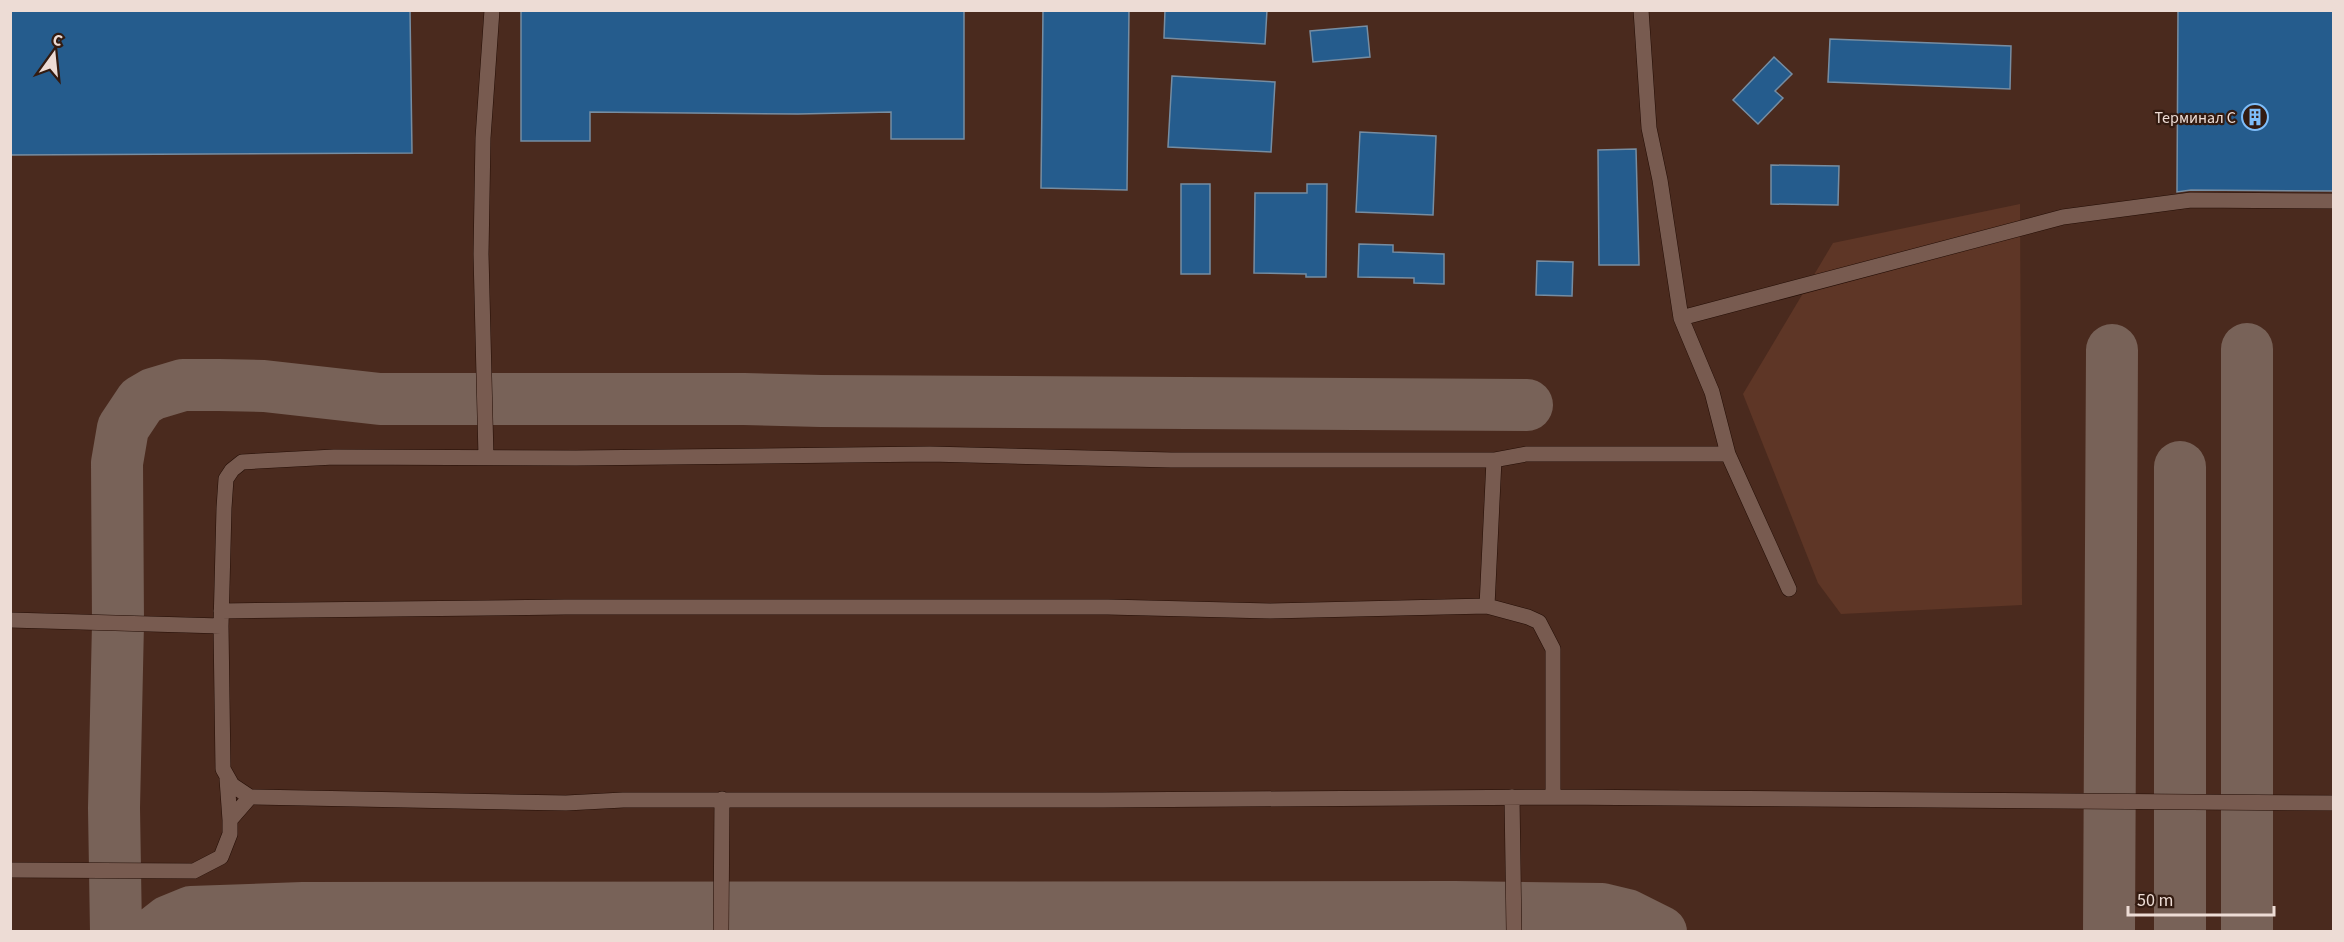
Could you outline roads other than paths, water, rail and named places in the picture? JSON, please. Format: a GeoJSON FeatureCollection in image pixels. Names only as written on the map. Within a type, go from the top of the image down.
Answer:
{"type":"FeatureCollection","features":[{"type":"Feature","properties":{"kind":"lane"},"geometry":{"type":"LineString","coordinates":[[486,457],[480,254],[483,138],[492,10]]}},
{"type":"Feature","properties":{"kind":"lane"},"geometry":{"type":"LineString","coordinates":[[1641,10],[1649,128],[1660,180],[1681,318],[1712,392],[1728,454],[1789,589]]}},
{"type":"Feature","properties":{"kind":"lane"},"geometry":{"type":"LineString","coordinates":[[1681,318],[2062,217],[2192,200],[2334,201]]}},
{"type":"Feature","properties":{"kind":"lane"},"geometry":{"type":"LineString","coordinates":[[1728,454],[1526,454],[1494,460],[1171,460],[930,454],[810,457],[334,457],[262,459],[242,462],[226,479],[221,619],[223,769],[232,785],[250,797],[566,803],[623,800],[1512,797],[2334,803]]}},
{"type":"Feature","properties":{"kind":"lane"},"geometry":{"type":"LineString","coordinates":[[1487,606],[1494,460]]}},
{"type":"Feature","properties":{"kind":"lane"},"geometry":{"type":"LineString","coordinates":[[10,620],[221,619],[483,607],[1108,607],[1270,611],[1487,606],[1539,622],[1548,635],[1553,649],[1553,797]]}},
{"type":"Feature","properties":{"kind":"lane"},"geometry":{"type":"LineString","coordinates":[[10,870],[194,871],[221,857],[230,834],[227,778]]}},
{"type":"Feature","properties":{"kind":"lane"},"geometry":{"type":"LineString","coordinates":[[230,820],[250,797]]}},
{"type":"Feature","properties":{"kind":"lane"},"geometry":{"type":"LineString","coordinates":[[1512,797],[1514,932]]}},
{"type":"Feature","properties":{"kind":"lane"},"geometry":{"type":"LineString","coordinates":[[721,932],[722,800]]}},
{"type":"Feature","properties":{"kind":"place","name":"Терминал C"},"geometry":{"type":"Point","coordinates":[2255,117]}}]}
